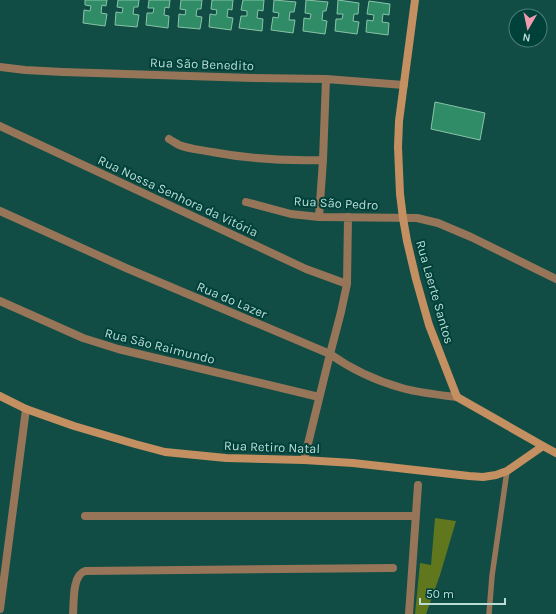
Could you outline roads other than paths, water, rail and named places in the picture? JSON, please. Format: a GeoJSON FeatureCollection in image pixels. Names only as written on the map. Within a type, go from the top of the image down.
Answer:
{"type":"FeatureCollection","features":[{"type":"Feature","properties":{"kind":"street","name":"Rua Laerte Santos"},"geometry":{"type":"LineString","coordinates":[[415,0],[399,121],[398,147],[400,194],[407,241],[416,279],[429,324],[458,397]]}},
{"type":"Feature","properties":{"kind":"street","name":"Rua São Benedito"},"geometry":{"type":"LineString","coordinates":[[0,67],[63,72],[326,79],[404,85]]}},
{"type":"Feature","properties":{"kind":"street"},"geometry":{"type":"LineString","coordinates":[[319,216],[326,79]]}},
{"type":"Feature","properties":{"kind":"street","name":"Rua Nossa Senhora da Vitória"},"geometry":{"type":"LineString","coordinates":[[0,126],[306,269],[347,284]]}},
{"type":"Feature","properties":{"kind":"street"},"geometry":{"type":"LineString","coordinates":[[169,139],[180,145],[199,150],[250,158],[299,161],[323,160]]}},
{"type":"Feature","properties":{"kind":"street","name":"Rua São Pedro"},"geometry":{"type":"LineString","coordinates":[[246,202],[291,214],[417,218],[438,223],[478,240],[556,279]]}},
{"type":"Feature","properties":{"kind":"street","name":"Rua do Lazer"},"geometry":{"type":"LineString","coordinates":[[0,211],[126,268],[330,354],[374,378],[397,386],[435,395],[458,397]]}},
{"type":"Feature","properties":{"kind":"street"},"geometry":{"type":"LineString","coordinates":[[304,460],[347,284],[348,217]]}},
{"type":"Feature","properties":{"kind":"street","name":"Rua São Raimundo"},"geometry":{"type":"LineString","coordinates":[[0,301],[84,338],[118,349],[319,397]]}},
{"type":"Feature","properties":{"kind":"street","name":"Rua Retiro Natal"},"geometry":{"type":"LineString","coordinates":[[0,396],[26,409],[74,426],[135,444],[165,452],[226,458],[304,460],[484,477],[507,471],[543,446]]}},
{"type":"Feature","properties":{"kind":"street"},"geometry":{"type":"LineString","coordinates":[[458,397],[556,453]]}},
{"type":"Feature","properties":{"kind":"street"},"geometry":{"type":"LineString","coordinates":[[0,609],[26,409]]}},
{"type":"Feature","properties":{"kind":"street"},"geometry":{"type":"LineString","coordinates":[[409,614],[418,485]]}},
{"type":"Feature","properties":{"kind":"street"},"geometry":{"type":"LineString","coordinates":[[85,516],[416,516]]}},
{"type":"Feature","properties":{"kind":"street"},"geometry":{"type":"LineString","coordinates":[[73,614],[76,582],[78,575],[85,571],[393,568]]}},
{"type":"Feature","properties":{"kind":"lane"},"geometry":{"type":"LineString","coordinates":[[489,614],[492,576],[507,471]]}}]}
